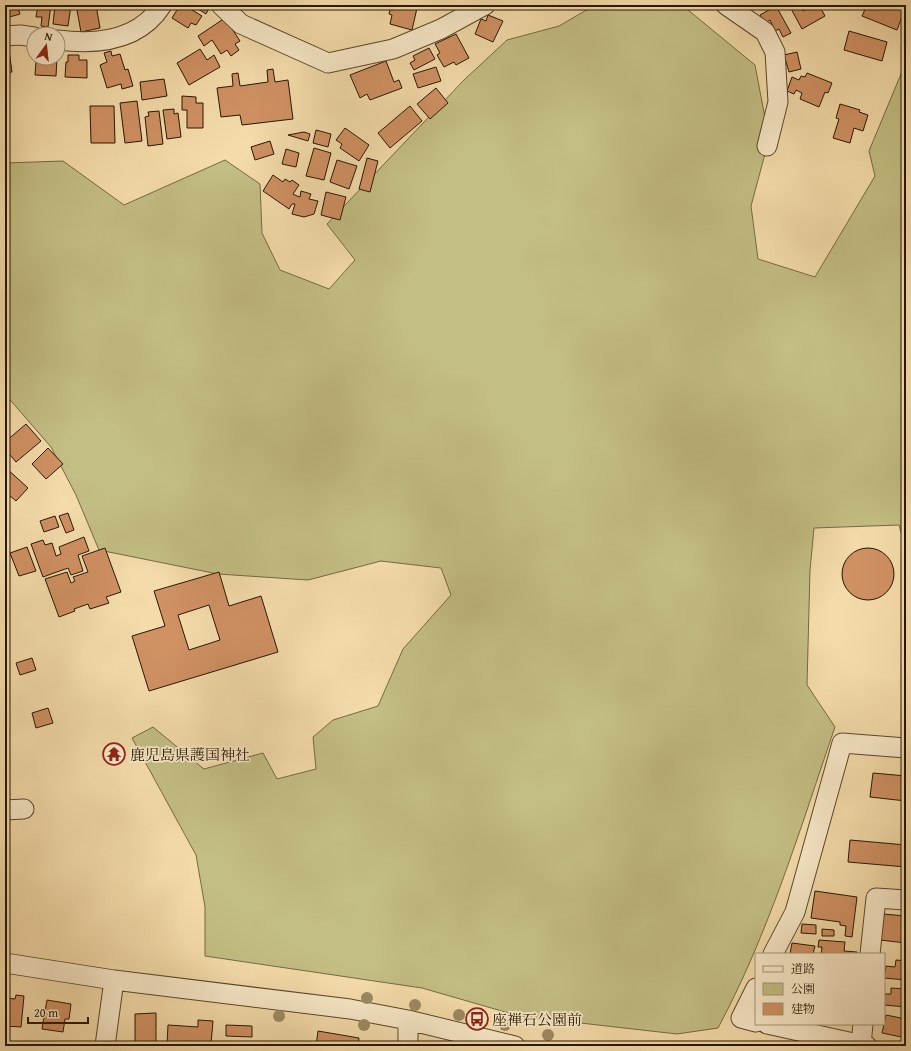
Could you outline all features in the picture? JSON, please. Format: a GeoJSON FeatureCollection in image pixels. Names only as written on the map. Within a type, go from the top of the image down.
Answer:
{"type":"FeatureCollection","features":[{"type":"Feature","properties":{"kind":"street"},"geometry":{"type":"LineString","coordinates":[[66,41],[99,42],[126,36],[145,24],[162,5]]}},
{"type":"Feature","properties":{"kind":"street"},"geometry":{"type":"LineString","coordinates":[[221,5],[241,24],[328,63],[393,49],[441,29],[485,5]]}},
{"type":"Feature","properties":{"kind":"street"},"geometry":{"type":"LineString","coordinates":[[730,6],[765,32],[775,52],[778,102],[767,146]]}},
{"type":"Feature","properties":{"kind":"street"},"geometry":{"type":"LineString","coordinates":[[5,36],[26,37]]}},
{"type":"Feature","properties":{"kind":"street"},"geometry":{"type":"LineString","coordinates":[[774,953],[795,912],[842,743],[906,748]]}},
{"type":"Feature","properties":{"kind":"street"},"geometry":{"type":"LineString","coordinates":[[5,810],[24,809]]}},
{"type":"Feature","properties":{"kind":"street"},"geometry":{"type":"LineString","coordinates":[[870,953],[876,898],[906,900]]}},
{"type":"Feature","properties":{"kind":"street"},"geometry":{"type":"LineString","coordinates":[[5,963],[114,980],[285,1000],[408,1020],[515,1046]]}},
{"type":"Feature","properties":{"kind":"street"},"geometry":{"type":"LineString","coordinates":[[105,1046],[114,980]]}},
{"type":"Feature","properties":{"kind":"street"},"geometry":{"type":"LineString","coordinates":[[755,990],[741,1018],[755,1022]]}},
{"type":"Feature","properties":{"kind":"street"},"geometry":{"type":"LineString","coordinates":[[408,1020],[408,1046]]}},
{"type":"Feature","properties":{"kind":"street"},"geometry":{"type":"LineString","coordinates":[[772,1025],[864,1045],[863,1025]]}},
{"type":"Feature","properties":{"kind":"green space"},"geometry":{"type":"Polygon","coordinates":[[[595,5],[682,5],[755,65],[769,139],[751,206],[758,259],[815,277],[875,176],[869,151],[901,74],[906,67],[906,550],[899,525],[814,528],[810,570],[807,685],[835,727],[796,842],[768,918],[753,955],[718,1028],[677,1034],[519,1016],[422,988],[205,956],[205,907],[196,855],[132,738],[153,727],[204,769],[263,753],[277,779],[316,769],[313,737],[333,720],[378,706],[403,649],[451,595],[441,568],[381,561],[308,580],[218,574],[99,550],[76,495],[51,447],[5,394],[5,163],[63,161],[124,205],[225,160],[260,184],[262,233],[280,270],[329,289],[355,260],[327,224],[464,80],[507,40],[559,26],[595,5]]]}},
{"type":"Feature","properties":{"kind":"building"},"geometry":{"type":"Polygon","coordinates":[[[17,5],[20,14],[6,18],[5,7],[17,5]]]}},
{"type":"Feature","properties":{"kind":"building"},"geometry":{"type":"Polygon","coordinates":[[[38,5],[51,5],[48,26],[41,26],[42,17],[36,17],[38,5]]]}},
{"type":"Feature","properties":{"kind":"building"},"geometry":{"type":"Polygon","coordinates":[[[55,5],[71,5],[68,26],[53,24],[55,5]]]}},
{"type":"Feature","properties":{"kind":"building"},"geometry":{"type":"Polygon","coordinates":[[[76,5],[96,5],[100,28],[81,32],[76,5]]]}},
{"type":"Feature","properties":{"kind":"building"},"geometry":{"type":"Polygon","coordinates":[[[103,5],[122,5],[105,10],[103,5]]]}},
{"type":"Feature","properties":{"kind":"building"},"geometry":{"type":"Polygon","coordinates":[[[180,5],[184,5],[202,16],[196,25],[191,23],[188,28],[172,18],[180,5]]]}},
{"type":"Feature","properties":{"kind":"building"},"geometry":{"type":"Polygon","coordinates":[[[192,5],[208,5],[210,6],[206,14],[192,5]]]}},
{"type":"Feature","properties":{"kind":"building"},"geometry":{"type":"Polygon","coordinates":[[[391,5],[407,5],[417,8],[412,30],[390,24],[392,15],[389,14],[391,5]]]}},
{"type":"Feature","properties":{"kind":"building"},"geometry":{"type":"Polygon","coordinates":[[[789,5],[800,5],[803,11],[813,5],[819,5],[825,16],[802,29],[789,5]]]}},
{"type":"Feature","properties":{"kind":"building"},"geometry":{"type":"Polygon","coordinates":[[[867,5],[906,6],[897,30],[862,16],[867,5]]]}},
{"type":"Feature","properties":{"kind":"building"},"geometry":{"type":"Polygon","coordinates":[[[776,6],[791,33],[783,37],[779,29],[775,31],[770,20],[765,23],[760,15],[776,6]]]}},
{"type":"Feature","properties":{"kind":"building"},"geometry":{"type":"Polygon","coordinates":[[[488,15],[503,21],[493,42],[475,34],[481,19],[486,21],[488,15]]]}},
{"type":"Feature","properties":{"kind":"building"},"geometry":{"type":"Polygon","coordinates":[[[225,18],[240,41],[235,44],[239,50],[231,56],[227,50],[221,54],[212,40],[204,46],[198,36],[225,18]]]}},
{"type":"Feature","properties":{"kind":"building"},"geometry":{"type":"Polygon","coordinates":[[[849,31],[887,42],[882,61],[844,50],[849,31]]]}},
{"type":"Feature","properties":{"kind":"building"},"geometry":{"type":"Polygon","coordinates":[[[456,34],[469,58],[456,65],[454,62],[444,67],[437,55],[440,53],[435,44],[456,34]]]}},
{"type":"Feature","properties":{"kind":"building"},"geometry":{"type":"Polygon","coordinates":[[[429,48],[435,59],[414,70],[410,63],[415,60],[413,56],[429,48]]]}},
{"type":"Feature","properties":{"kind":"building"},"geometry":{"type":"Polygon","coordinates":[[[200,49],[207,60],[214,55],[220,67],[189,85],[177,63],[200,49]]]}},
{"type":"Feature","properties":{"kind":"building"},"geometry":{"type":"Polygon","coordinates":[[[9,50],[12,72],[5,73],[5,51],[9,50]]]}},
{"type":"Feature","properties":{"kind":"building"},"geometry":{"type":"Polygon","coordinates":[[[111,51],[112,56],[120,54],[125,70],[128,69],[133,86],[122,89],[121,84],[107,88],[100,65],[107,62],[104,53],[111,51]]]}},
{"type":"Feature","properties":{"kind":"building"},"geometry":{"type":"Polygon","coordinates":[[[797,52],[801,69],[789,72],[784,55],[797,52]]]}},
{"type":"Feature","properties":{"kind":"building"},"geometry":{"type":"Polygon","coordinates":[[[68,55],[79,55],[79,60],[87,60],[87,78],[65,77],[66,62],[68,62],[68,55]]]}},
{"type":"Feature","properties":{"kind":"building"},"geometry":{"type":"Polygon","coordinates":[[[386,61],[394,82],[399,80],[402,88],[370,100],[367,94],[360,98],[350,75],[386,61]]]}},
{"type":"Feature","properties":{"kind":"building"},"geometry":{"type":"Polygon","coordinates":[[[36,66],[57,66],[56,76],[35,75],[36,66]]]}},
{"type":"Feature","properties":{"kind":"building"},"geometry":{"type":"Polygon","coordinates":[[[436,67],[441,81],[418,88],[413,74],[436,67]]]}},
{"type":"Feature","properties":{"kind":"building"},"geometry":{"type":"Polygon","coordinates":[[[273,69],[275,82],[288,80],[293,119],[242,125],[240,115],[221,117],[217,88],[233,86],[232,74],[238,73],[240,86],[268,82],[267,70],[273,69]]]}},
{"type":"Feature","properties":{"kind":"building"},"geometry":{"type":"Polygon","coordinates":[[[807,73],[832,83],[828,93],[825,92],[819,107],[800,99],[802,93],[796,90],[794,94],[787,91],[792,77],[799,80],[801,76],[805,77],[807,73]]]}},
{"type":"Feature","properties":{"kind":"building"},"geometry":{"type":"Polygon","coordinates":[[[164,79],[167,96],[142,100],[140,82],[164,79]]]}},
{"type":"Feature","properties":{"kind":"building"},"geometry":{"type":"Polygon","coordinates":[[[436,88],[448,103],[430,119],[417,104],[436,88]]]}},
{"type":"Feature","properties":{"kind":"building"},"geometry":{"type":"Polygon","coordinates":[[[182,96],[196,97],[196,103],[203,103],[203,128],[187,128],[187,110],[182,110],[182,96]]]}},
{"type":"Feature","properties":{"kind":"building"},"geometry":{"type":"Polygon","coordinates":[[[137,101],[142,141],[125,143],[120,103],[137,101]]]}},
{"type":"Feature","properties":{"kind":"building"},"geometry":{"type":"Polygon","coordinates":[[[840,104],[860,110],[859,112],[868,115],[863,131],[854,128],[850,143],[833,138],[839,119],[836,118],[840,104]]]}},
{"type":"Feature","properties":{"kind":"building"},"geometry":{"type":"Polygon","coordinates":[[[90,106],[114,106],[115,143],[91,143],[90,106]]]}},
{"type":"Feature","properties":{"kind":"building"},"geometry":{"type":"Polygon","coordinates":[[[410,106],[422,121],[390,148],[378,133],[410,106]]]}},
{"type":"Feature","properties":{"kind":"building"},"geometry":{"type":"Polygon","coordinates":[[[174,109],[174,114],[178,113],[181,137],[167,139],[163,110],[174,109]]]}},
{"type":"Feature","properties":{"kind":"building"},"geometry":{"type":"Polygon","coordinates":[[[159,111],[163,144],[148,146],[145,117],[149,116],[148,112],[159,111]]]}},
{"type":"Feature","properties":{"kind":"building"},"geometry":{"type":"Polygon","coordinates":[[[345,128],[369,145],[359,161],[340,148],[342,144],[336,140],[345,128]]]}},
{"type":"Feature","properties":{"kind":"building"},"geometry":{"type":"Polygon","coordinates":[[[316,130],[331,134],[328,147],[313,143],[316,130]]]}},
{"type":"Feature","properties":{"kind":"building"},"geometry":{"type":"Polygon","coordinates":[[[304,132],[310,134],[308,141],[288,135],[304,132]]]}},
{"type":"Feature","properties":{"kind":"building"},"geometry":{"type":"Polygon","coordinates":[[[270,141],[274,154],[255,160],[251,147],[270,141]]]}},
{"type":"Feature","properties":{"kind":"building"},"geometry":{"type":"Polygon","coordinates":[[[314,148],[331,153],[324,180],[306,176],[314,148]]]}},
{"type":"Feature","properties":{"kind":"building"},"geometry":{"type":"Polygon","coordinates":[[[286,149],[299,153],[296,167],[282,164],[286,149]]]}},
{"type":"Feature","properties":{"kind":"building"},"geometry":{"type":"Polygon","coordinates":[[[367,158],[378,161],[370,192],[359,189],[367,158]]]}},
{"type":"Feature","properties":{"kind":"building"},"geometry":{"type":"Polygon","coordinates":[[[337,160],[357,166],[349,189],[330,182],[337,160]]]}},
{"type":"Feature","properties":{"kind":"building"},"geometry":{"type":"Polygon","coordinates":[[[273,175],[283,182],[285,179],[290,182],[292,180],[299,185],[293,194],[297,196],[300,197],[301,191],[311,194],[309,199],[318,201],[314,214],[304,217],[292,214],[295,204],[292,204],[289,209],[263,191],[273,175]]]}},
{"type":"Feature","properties":{"kind":"building"},"geometry":{"type":"Polygon","coordinates":[[[326,192],[346,197],[340,220],[321,215],[326,192]]]}},
{"type":"Feature","properties":{"kind":"building"},"geometry":{"type":"Polygon","coordinates":[[[26,424],[41,441],[16,462],[5,449],[5,442],[26,424]]]}},
{"type":"Feature","properties":{"kind":"building"},"geometry":{"type":"Polygon","coordinates":[[[48,448],[63,464],[46,479],[32,464],[48,448]]]}},
{"type":"Feature","properties":{"kind":"building"},"geometry":{"type":"Polygon","coordinates":[[[5,467],[28,488],[16,501],[9,495],[6,499],[5,497],[5,467]]]}},
{"type":"Feature","properties":{"kind":"building"},"geometry":{"type":"Polygon","coordinates":[[[68,513],[74,530],[66,533],[59,516],[68,513]]]}},
{"type":"Feature","properties":{"kind":"building"},"geometry":{"type":"Polygon","coordinates":[[[55,516],[59,527],[44,532],[40,521],[55,516]]]}},
{"type":"Feature","properties":{"kind":"building"},"geometry":{"type":"Polygon","coordinates":[[[84,537],[89,551],[78,555],[83,571],[71,575],[68,568],[43,577],[31,544],[43,540],[45,545],[52,543],[56,556],[61,554],[59,547],[84,537]]]}},
{"type":"Feature","properties":{"kind":"building"},"geometry":{"type":"Polygon","coordinates":[[[27,547],[36,571],[19,576],[10,553],[27,547]]]}},
{"type":"Feature","properties":{"kind":"building"},"geometry":{"type":"Polygon","coordinates":[[[105,548],[121,592],[106,597],[109,603],[90,609],[88,604],[59,617],[45,579],[67,572],[71,583],[75,581],[73,577],[88,572],[82,556],[105,548]]]}},
{"type":"Feature","properties":{"kind":"building"},"geometry":{"type":"Polygon","coordinates":[[[868,548],[878,550],[886,556],[892,564],[894,574],[892,584],[886,592],[878,598],[868,600],[858,598],[850,592],[844,584],[842,574],[844,564],[850,556],[858,550],[868,548]]]}},
{"type":"Feature","properties":{"kind":"building"},"geometry":{"type":"Polygon","coordinates":[[[219,572],[229,606],[261,596],[278,652],[149,691],[132,636],[165,626],[154,591],[219,572]],[[209,605],[178,615],[189,650],[220,640],[209,605]]]}},
{"type":"Feature","properties":{"kind":"building"},"geometry":{"type":"Polygon","coordinates":[[[32,658],[36,670],[20,675],[16,663],[32,658]]]}},
{"type":"Feature","properties":{"kind":"building"},"geometry":{"type":"Polygon","coordinates":[[[48,708],[53,723],[36,728],[32,713],[48,708]]]}},
{"type":"Feature","properties":{"kind":"building"},"geometry":{"type":"Polygon","coordinates":[[[873,773],[906,776],[906,801],[870,797],[873,773]]]}},
{"type":"Feature","properties":{"kind":"building"},"geometry":{"type":"Polygon","coordinates":[[[850,840],[906,845],[906,867],[848,862],[850,840]]]}},
{"type":"Feature","properties":{"kind":"building"},"geometry":{"type":"Polygon","coordinates":[[[815,891],[857,897],[852,937],[845,936],[846,926],[840,925],[840,922],[811,918],[815,891]]]}},
{"type":"Feature","properties":{"kind":"building"},"geometry":{"type":"Polygon","coordinates":[[[883,914],[906,916],[906,943],[880,940],[883,914]]]}},
{"type":"Feature","properties":{"kind":"building"},"geometry":{"type":"Polygon","coordinates":[[[802,924],[816,925],[816,934],[801,933],[802,924]]]}},
{"type":"Feature","properties":{"kind":"building"},"geometry":{"type":"Polygon","coordinates":[[[822,929],[834,930],[834,936],[822,936],[822,929]]]}},
{"type":"Feature","properties":{"kind":"building"},"geometry":{"type":"Polygon","coordinates":[[[819,940],[845,942],[844,951],[857,953],[821,953],[822,947],[818,947],[819,940]]]}},
{"type":"Feature","properties":{"kind":"building"},"geometry":{"type":"Polygon","coordinates":[[[792,943],[815,946],[813,953],[790,953],[792,943]]]}},
{"type":"Feature","properties":{"kind":"building"},"geometry":{"type":"Polygon","coordinates":[[[896,960],[906,961],[906,980],[885,978],[886,966],[895,967],[896,960]]]}},
{"type":"Feature","properties":{"kind":"building"},"geometry":{"type":"Polygon","coordinates":[[[891,988],[906,989],[906,1007],[885,1005],[885,994],[891,994],[891,988]]]}},
{"type":"Feature","properties":{"kind":"building"},"geometry":{"type":"Polygon","coordinates":[[[16,995],[24,996],[21,1027],[5,1026],[5,998],[15,999],[16,995]]]}},
{"type":"Feature","properties":{"kind":"building"},"geometry":{"type":"Polygon","coordinates":[[[47,1000],[71,1004],[69,1019],[65,1019],[63,1032],[42,1029],[47,1000]]]}},
{"type":"Feature","properties":{"kind":"building"},"geometry":{"type":"Polygon","coordinates":[[[156,1013],[156,1046],[135,1046],[135,1014],[156,1013]]]}},
{"type":"Feature","properties":{"kind":"building"},"geometry":{"type":"Polygon","coordinates":[[[886,1015],[906,1019],[906,1038],[882,1033],[886,1015]]]}},
{"type":"Feature","properties":{"kind":"building"},"geometry":{"type":"Polygon","coordinates":[[[198,1020],[213,1021],[211,1044],[198,1043],[198,1046],[167,1044],[168,1025],[198,1027],[198,1020]]]}},
{"type":"Feature","properties":{"kind":"building"},"geometry":{"type":"Polygon","coordinates":[[[226,1025],[252,1026],[252,1037],[226,1036],[226,1025]]]}},
{"type":"Feature","properties":{"kind":"building"},"geometry":{"type":"Polygon","coordinates":[[[318,1031],[359,1038],[358,1046],[316,1046],[318,1031]]]}},
{"type":"Feature","properties":{"kind":"place","name":"鹿児島県護国神社"},"geometry":{"type":"Point","coordinates":[114,754]}},
{"type":"Feature","properties":{"kind":"place","name":"座禅石公園前"},"geometry":{"type":"Point","coordinates":[477,1019]}}]}
